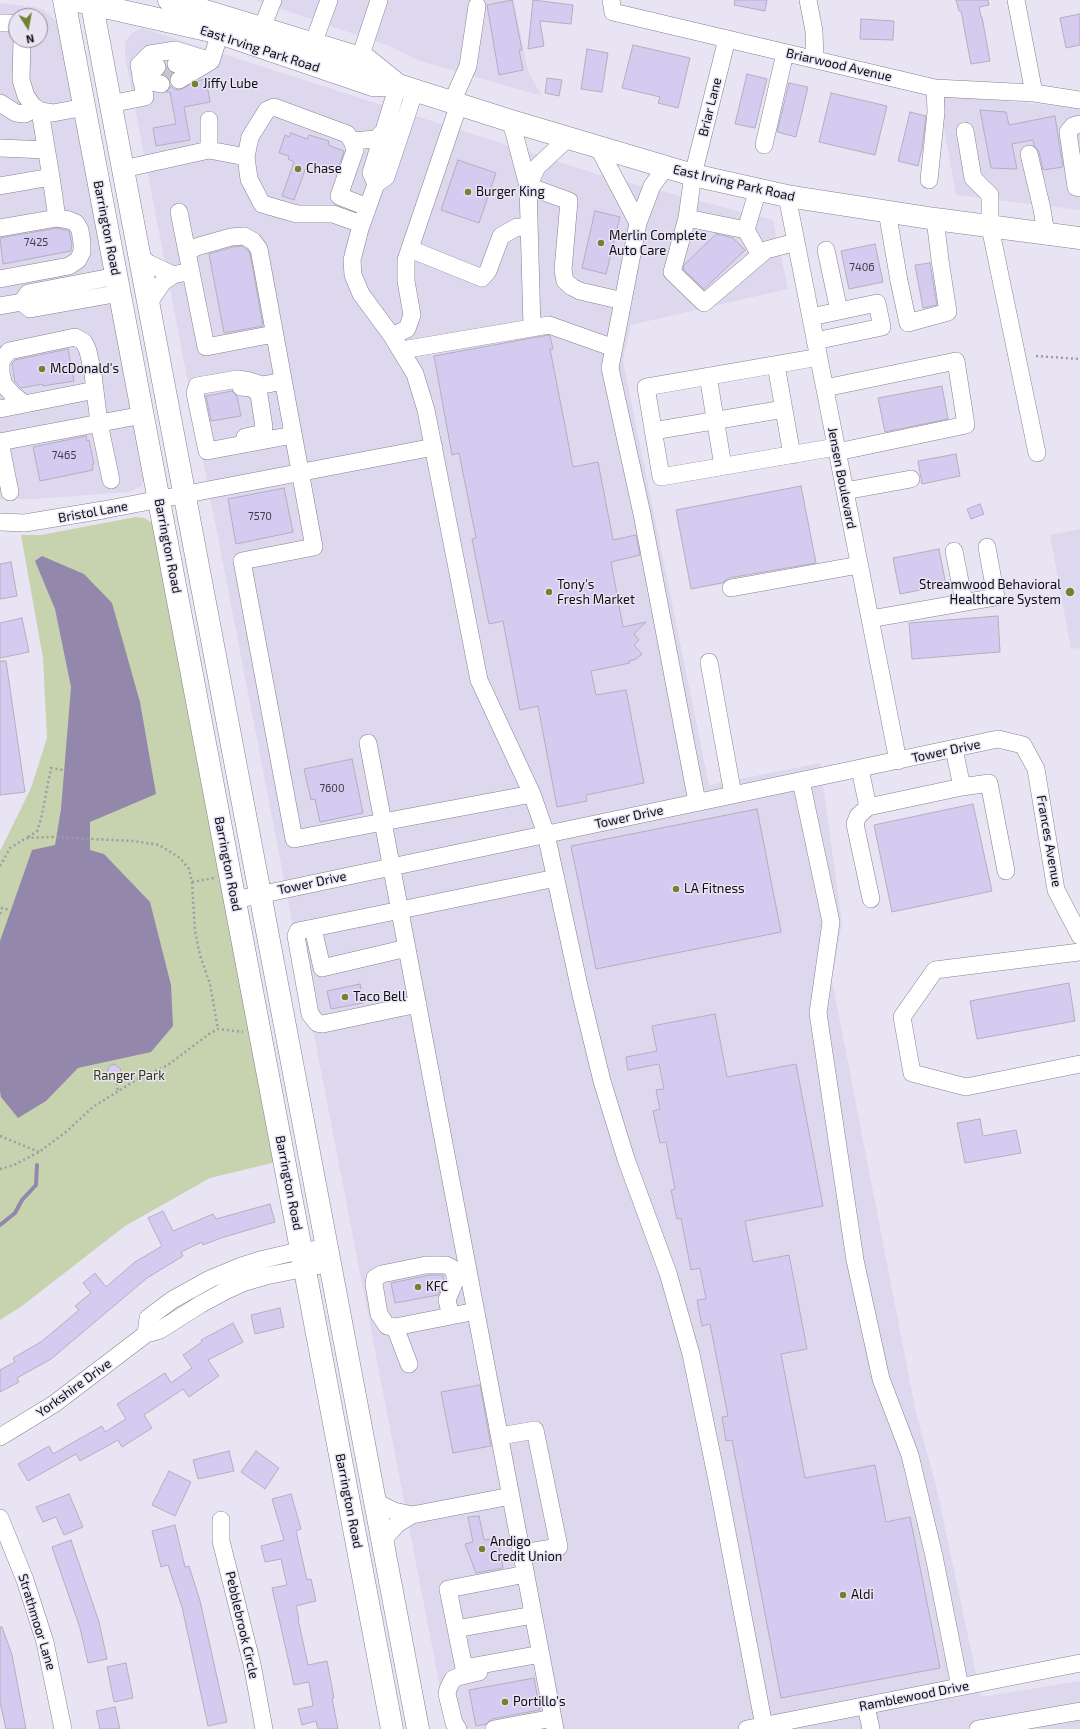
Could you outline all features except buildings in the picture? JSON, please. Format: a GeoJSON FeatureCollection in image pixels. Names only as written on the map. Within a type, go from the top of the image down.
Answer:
{"type":"FeatureCollection","features":[{"type":"Feature","properties":{"kind":"main road","name":"Barrington Road"},"geometry":{"type":"LineString","coordinates":[[64,0],[392,1729]]}},
{"type":"Feature","properties":{"kind":"main road","name":"East Irving Park Road"},"geometry":{"type":"LineString","coordinates":[[169,0],[367,60],[407,88]]}},
{"type":"Feature","properties":{"kind":"main road","name":"Barrington Road"},"geometry":{"type":"LineString","coordinates":[[86,1],[110,104],[123,169],[418,1729]]}},
{"type":"Feature","properties":{"kind":"main road","name":"East Irving Park Road"},"geometry":{"type":"LineString","coordinates":[[86,1],[220,33],[372,85],[407,88],[511,121],[693,175],[787,196],[990,227],[1080,238]]}},
{"type":"Feature","properties":{"kind":"street"},"geometry":{"type":"LineString","coordinates":[[262,28],[273,0]]}},
{"type":"Feature","properties":{"kind":"street"},"geometry":{"type":"LineString","coordinates":[[313,44],[329,0]]}},
{"type":"Feature","properties":{"kind":"street"},"geometry":{"type":"LineString","coordinates":[[360,58],[379,0]]}},
{"type":"Feature","properties":{"kind":"street","name":"Briarwood Avenue"},"geometry":{"type":"LineString","coordinates":[[611,0],[613,12],[935,88],[1034,94],[1080,100]]}},
{"type":"Feature","properties":{"kind":"street"},"geometry":{"type":"LineString","coordinates":[[808,0],[814,31],[815,59]]}},
{"type":"Feature","properties":{"kind":"street"},"geometry":{"type":"LineString","coordinates":[[1016,0],[1034,94]]}},
{"type":"Feature","properties":{"kind":"street"},"geometry":{"type":"LineString","coordinates":[[392,336],[407,329],[412,315],[406,281],[406,260],[468,66],[477,6]]}},
{"type":"Feature","properties":{"kind":"street"},"geometry":{"type":"LineString","coordinates":[[177,72],[205,64],[220,33]]}},
{"type":"Feature","properties":{"kind":"street","name":"Briar Lane"},"geometry":{"type":"LineString","coordinates":[[727,39],[693,175],[687,218],[672,272],[704,303],[760,255]]}},
{"type":"Feature","properties":{"kind":"street"},"geometry":{"type":"LineString","coordinates":[[22,48],[21,80],[26,96],[36,109],[46,150],[57,218]]}},
{"type":"Feature","properties":{"kind":"street"},"geometry":{"type":"LineString","coordinates":[[110,104],[145,97],[139,65],[150,54],[175,50],[205,64]]}},
{"type":"Feature","properties":{"kind":"street"},"geometry":{"type":"LineString","coordinates":[[764,146],[785,52]]}},
{"type":"Feature","properties":{"kind":"street"},"geometry":{"type":"LineString","coordinates":[[141,79],[159,75]]}},
{"type":"Feature","properties":{"kind":"street"},"geometry":{"type":"LineString","coordinates":[[376,184],[371,173],[383,132],[407,88]]}},
{"type":"Feature","properties":{"kind":"street"},"geometry":{"type":"LineString","coordinates":[[407,88],[386,177],[376,184],[361,224],[352,260],[353,275],[361,294],[402,350],[415,374],[426,410],[470,640],[480,680],[532,794],[546,834],[581,995],[602,1081],[626,1159],[668,1273],[691,1354],[717,1480],[764,1726]]}},
{"type":"Feature","properties":{"kind":"street"},"geometry":{"type":"LineString","coordinates":[[929,180],[936,112],[935,88]]}},
{"type":"Feature","properties":{"kind":"street"},"geometry":{"type":"LineString","coordinates":[[0,103],[8,113],[25,114],[36,109],[53,113],[84,107]]}},
{"type":"Feature","properties":{"kind":"street"},"geometry":{"type":"LineString","coordinates":[[333,214],[355,150],[352,141],[347,134],[274,107],[267,110],[250,137],[246,157],[249,179],[262,204],[297,214],[333,214],[361,224]]}},
{"type":"Feature","properties":{"kind":"street"},"geometry":{"type":"LineString","coordinates":[[208,120],[209,150]]}},
{"type":"Feature","properties":{"kind":"street"},"geometry":{"type":"LineString","coordinates":[[511,121],[528,186],[532,327]]}},
{"type":"Feature","properties":{"kind":"street"},"geometry":{"type":"LineString","coordinates":[[1080,124],[1073,126],[1068,132],[1076,187],[1080,188]]}},
{"type":"Feature","properties":{"kind":"street"},"geometry":{"type":"LineString","coordinates":[[966,131],[973,178],[990,195],[990,227],[1037,453]]}},
{"type":"Feature","properties":{"kind":"street"},"geometry":{"type":"LineString","coordinates":[[352,141],[376,139],[383,132]]}},
{"type":"Feature","properties":{"kind":"street"},"geometry":{"type":"LineString","coordinates":[[528,186],[537,167],[568,138]]}},
{"type":"Feature","properties":{"kind":"street"},"geometry":{"type":"LineString","coordinates":[[598,147],[638,223]]}},
{"type":"Feature","properties":{"kind":"street"},"geometry":{"type":"LineString","coordinates":[[0,148],[46,150]]}},
{"type":"Feature","properties":{"kind":"street"},"geometry":{"type":"LineString","coordinates":[[123,169],[209,150],[246,157]]}},
{"type":"Feature","properties":{"kind":"street"},"geometry":{"type":"LineString","coordinates":[[1029,154],[1042,209],[1046,234]]}},
{"type":"Feature","properties":{"kind":"street"},"geometry":{"type":"LineString","coordinates":[[666,167],[652,186],[638,223],[610,368],[642,514],[697,802]]}},
{"type":"Feature","properties":{"kind":"street"},"geometry":{"type":"LineString","coordinates":[[0,186],[51,177]]}},
{"type":"Feature","properties":{"kind":"street"},"geometry":{"type":"LineString","coordinates":[[528,186],[570,201],[563,270],[565,281],[572,288],[580,291],[623,301]]}},
{"type":"Feature","properties":{"kind":"street"},"geometry":{"type":"LineString","coordinates":[[758,189],[746,230],[760,255],[766,250],[796,242]]}},
{"type":"Feature","properties":{"kind":"street"},"geometry":{"type":"LineString","coordinates":[[339,196],[367,207]]}},
{"type":"Feature","properties":{"kind":"street","name":"Jensen Boulevard"},"geometry":{"type":"LineString","coordinates":[[787,196],[898,761]]}},
{"type":"Feature","properties":{"kind":"street"},"geometry":{"type":"LineString","coordinates":[[887,211],[908,323],[948,312],[935,219]]}},
{"type":"Feature","properties":{"kind":"street"},"geometry":{"type":"LineString","coordinates":[[179,212],[206,347],[274,334]]}},
{"type":"Feature","properties":{"kind":"street"},"geometry":{"type":"LineString","coordinates":[[0,228],[57,218],[69,220],[76,223],[80,230],[82,243],[82,252],[78,260],[69,266],[0,279]]}},
{"type":"Feature","properties":{"kind":"street"},"geometry":{"type":"LineString","coordinates":[[687,218],[746,230]]}},
{"type":"Feature","properties":{"kind":"street"},"geometry":{"type":"LineString","coordinates":[[410,250],[482,278],[488,271],[501,236],[517,227],[529,228]]}},
{"type":"Feature","properties":{"kind":"street"},"geometry":{"type":"LineString","coordinates":[[187,253],[196,247],[244,236],[253,240],[259,249],[314,547],[242,561],[294,839],[532,794]]}},
{"type":"Feature","properties":{"kind":"street"},"geometry":{"type":"LineString","coordinates":[[826,250],[839,311]]}},
{"type":"Feature","properties":{"kind":"street"},"geometry":{"type":"LineString","coordinates":[[138,254],[148,263],[173,275]]}},
{"type":"Feature","properties":{"kind":"street"},"geometry":{"type":"LineString","coordinates":[[148,304],[163,282],[173,275],[191,271]]}},
{"type":"Feature","properties":{"kind":"street"},"geometry":{"type":"LineString","coordinates":[[0,306],[22,302],[28,293],[118,284]]}},
{"type":"Feature","properties":{"kind":"street"},"geometry":{"type":"LineString","coordinates":[[811,317],[877,303],[882,327],[817,349],[776,365],[646,387],[661,477],[792,455],[837,450],[966,425],[956,361],[825,388]]}},
{"type":"Feature","properties":{"kind":"street"},"geometry":{"type":"LineString","coordinates":[[402,350],[548,325],[614,348]]}},
{"type":"Feature","properties":{"kind":"street"},"geometry":{"type":"LineString","coordinates":[[25,404],[13,395],[4,385],[1,374],[1,361],[4,347],[75,337],[84,342],[88,351],[99,423],[111,480]]}},
{"type":"Feature","properties":{"kind":"street"},"geometry":{"type":"LineString","coordinates":[[776,365],[792,455]]}},
{"type":"Feature","properties":{"kind":"street"},"geometry":{"type":"LineString","coordinates":[[708,376],[723,466]]}},
{"type":"Feature","properties":{"kind":"street"},"geometry":{"type":"LineString","coordinates":[[283,381],[263,385],[238,379],[197,386],[195,395],[208,451],[293,435]]}},
{"type":"Feature","properties":{"kind":"street"},"geometry":{"type":"LineString","coordinates":[[263,385],[274,438]]}},
{"type":"Feature","properties":{"kind":"street"},"geometry":{"type":"LineString","coordinates":[[195,395],[245,386],[256,391],[259,395],[264,427],[260,434],[237,438],[234,446]]}},
{"type":"Feature","properties":{"kind":"street"},"geometry":{"type":"LineString","coordinates":[[0,409],[95,390]]}},
{"type":"Feature","properties":{"kind":"street"},"geometry":{"type":"LineString","coordinates":[[653,431],[784,409]]}},
{"type":"Feature","properties":{"kind":"street"},"geometry":{"type":"LineString","coordinates":[[10,492],[0,442],[143,415]]}},
{"type":"Feature","properties":{"kind":"street","name":"Bristol Lane"},"geometry":{"type":"LineString","coordinates":[[0,522],[25,523],[160,500],[184,494],[434,447]]}},
{"type":"Feature","properties":{"kind":"street"},"geometry":{"type":"LineString","coordinates":[[845,492],[911,479]]}},
{"type":"Feature","properties":{"kind":"street"},"geometry":{"type":"LineString","coordinates":[[870,619],[996,596],[987,547]]}},
{"type":"Feature","properties":{"kind":"street"},"geometry":{"type":"LineString","coordinates":[[954,551],[964,602]]}},
{"type":"Feature","properties":{"kind":"street"},"geometry":{"type":"LineString","coordinates":[[731,588],[859,565]]}},
{"type":"Feature","properties":{"kind":"street"},"geometry":{"type":"LineString","coordinates":[[709,662],[733,795]]}},
{"type":"Feature","properties":{"kind":"street","name":"Tower Drive"},"geometry":{"type":"LineString","coordinates":[[235,900],[998,739],[1023,745]]}},
{"type":"Feature","properties":{"kind":"street"},"geometry":{"type":"LineString","coordinates":[[368,742],[554,1723],[494,1729]]}},
{"type":"Feature","properties":{"kind":"street","name":"Frances Avenue"},"geometry":{"type":"LineString","coordinates":[[1023,745],[1036,769],[1056,890],[1080,936]]}},
{"type":"Feature","properties":{"kind":"street"},"geometry":{"type":"LineString","coordinates":[[954,749],[962,787]]}},
{"type":"Feature","properties":{"kind":"street"},"geometry":{"type":"LineString","coordinates":[[860,769],[868,807]]}},
{"type":"Feature","properties":{"kind":"street"},"geometry":{"type":"LineString","coordinates":[[801,781],[831,922],[818,1013],[855,1260],[881,1379],[910,1455],[934,1556],[960,1687]]}},
{"type":"Feature","properties":{"kind":"street"},"geometry":{"type":"LineString","coordinates":[[872,899],[856,824],[858,816],[868,807],[962,787],[989,783],[1006,871]]}},
{"type":"Feature","properties":{"kind":"street"},"geometry":{"type":"LineString","coordinates":[[418,1004],[323,1024],[317,1023],[310,1014],[296,936],[298,931],[399,909],[556,878]]}},
{"type":"Feature","properties":{"kind":"street"},"geometry":{"type":"LineString","coordinates":[[313,928],[322,968],[407,948]]}},
{"type":"Feature","properties":{"kind":"street"},"geometry":{"type":"LineString","coordinates":[[1080,952],[935,970],[902,1017],[912,1073],[966,1086],[1080,1064]]}},
{"type":"Feature","properties":{"kind":"street","name":"Yorkshire Drive"},"geometry":{"type":"LineString","coordinates":[[0,1437],[54,1404],[146,1334],[148,1318],[172,1300],[210,1279],[260,1260],[304,1260],[329,1256]]}},
{"type":"Feature","properties":{"kind":"street"},"geometry":{"type":"LineString","coordinates":[[451,1316],[447,1300],[455,1281],[455,1274],[452,1268],[446,1265],[426,1265],[382,1274],[374,1278],[379,1314],[387,1326],[395,1327],[451,1316],[476,1311]]}},
{"type":"Feature","properties":{"kind":"street"},"geometry":{"type":"LineString","coordinates":[[395,1327],[409,1364]]}},
{"type":"Feature","properties":{"kind":"street"},"geometry":{"type":"LineString","coordinates":[[500,1436],[535,1430],[559,1547],[522,1553]]}},
{"type":"Feature","properties":{"kind":"street"},"geometry":{"type":"LineString","coordinates":[[383,1549],[386,1536],[396,1524],[412,1515],[511,1496]]}},
{"type":"Feature","properties":{"kind":"street"},"geometry":{"type":"LineString","coordinates":[[374,1501],[386,1508],[412,1515]]}},
{"type":"Feature","properties":{"kind":"street","name":"Strathmoor Lane"},"geometry":{"type":"LineString","coordinates":[[0,1518],[25,1580],[45,1642],[63,1729]]}},
{"type":"Feature","properties":{"kind":"street","name":"Pebblebrook Circle"},"geometry":{"type":"LineString","coordinates":[[221,1520],[222,1541],[250,1657],[264,1729]]}},
{"type":"Feature","properties":{"kind":"street"},"geometry":{"type":"LineString","coordinates":[[526,1574],[448,1589],[464,1668],[541,1657]]}},
{"type":"Feature","properties":{"kind":"street"},"geometry":{"type":"LineString","coordinates":[[456,1629],[533,1615]]}},
{"type":"Feature","properties":{"kind":"street"},"geometry":{"type":"LineString","coordinates":[[458,1729],[454,1723],[447,1694],[453,1679],[463,1675],[541,1657]]}},
{"type":"Feature","properties":{"kind":"street","name":"Ramblewood Drive"},"geometry":{"type":"LineString","coordinates":[[747,1729],[1080,1663]]}},
{"type":"Feature","properties":{"kind":"street"},"geometry":{"type":"LineString","coordinates":[[866,1706],[871,1729]]}},
{"type":"Feature","properties":{"kind":"street"},"geometry":{"type":"LineString","coordinates":[[978,1729],[1080,1711]]}},
{"type":"Feature","properties":{"kind":"path"},"geometry":{"type":"LineString","coordinates":[[1036,356],[1080,359]]}},
{"type":"Feature","properties":{"kind":"path"},"geometry":{"type":"LineString","coordinates":[[0,866],[10,848],[37,830],[41,819],[50,768],[63,770]]}},
{"type":"Feature","properties":{"kind":"path"},"geometry":{"type":"LineString","coordinates":[[28,837],[134,841],[159,844],[180,858],[188,869],[192,882],[195,931],[210,984],[218,1029]]}},
{"type":"Feature","properties":{"kind":"path"},"geometry":{"type":"LineString","coordinates":[[192,882],[218,877]]}},
{"type":"Feature","properties":{"kind":"path"},"geometry":{"type":"LineString","coordinates":[[0,914],[1,908],[9,910]]}},
{"type":"Feature","properties":{"kind":"path"},"geometry":{"type":"LineString","coordinates":[[0,1169],[14,1165],[39,1152],[67,1131],[93,1107],[136,1080],[168,1065],[209,1034],[218,1029],[248,1032]]}},
{"type":"Feature","properties":{"kind":"path"},"geometry":{"type":"LineString","coordinates":[[116,1078],[118,1091]]}},
{"type":"Feature","properties":{"kind":"path"},"geometry":{"type":"LineString","coordinates":[[0,1136],[39,1152]]}},
{"type":"Feature","properties":{"kind":"shaded area"},"geometry":{"type":"Polygon","coordinates":[[[255,0],[514,0],[528,71],[542,96],[417,60],[389,46],[255,0]]]}},
{"type":"Feature","properties":{"kind":"shaded area"},"geometry":{"type":"Polygon","coordinates":[[[0,3],[37,8],[8,8],[8,48],[48,48],[48,14],[58,23],[144,481],[141,486],[130,492],[33,499],[0,499],[0,3]]]}},
{"type":"Feature","properties":{"kind":"shaded area"},"geometry":{"type":"Polygon","coordinates":[[[142,28],[600,175],[773,220],[788,289],[631,325],[623,361],[709,785],[820,763],[842,923],[832,980],[916,1413],[936,1485],[981,1697],[1080,1681],[1080,1729],[448,1729],[125,56],[125,43],[128,38],[132,33],[142,28]]]}},
{"type":"Feature","properties":{"kind":"shaded area"},"geometry":{"type":"Polygon","coordinates":[[[938,95],[1080,108],[1080,210],[956,195],[938,95]]]}},
{"type":"Feature","properties":{"kind":"shaded area","name":"Streamwood Behavioral Healthcare System"},"geometry":{"type":"Polygon","coordinates":[[[1080,529],[1080,648],[1071,649],[1050,535],[1080,529]]]}},
{"type":"Feature","properties":{"kind":"shaded area"},"geometry":{"type":"Polygon","coordinates":[[[42,556],[84,574],[112,603],[140,702],[156,794],[90,822],[90,850],[104,854],[150,902],[171,985],[173,1026],[151,1052],[78,1068],[46,1101],[18,1118],[1,1097],[0,1091],[0,941],[32,850],[55,845],[61,809],[71,687],[55,609],[35,561],[42,556]]]}},
{"type":"Feature","properties":{"kind":"green space","name":"Ranger Park"},"geometry":{"type":"Polygon","coordinates":[[[136,517],[144,518],[154,524],[276,1162],[210,1178],[125,1226],[22,1306],[0,1320],[0,851],[31,788],[47,738],[43,658],[21,535],[41,535],[136,517]]]}},
{"type":"Feature","properties":{"kind":"waterway"},"geometry":{"type":"LineString","coordinates":[[0,1225],[15,1213],[22,1200],[36,1185],[37,1165]]}},
{"type":"Feature","properties":{"kind":"tunnel"},"geometry":{"type":"LineString","coordinates":[[159,76],[177,72]]}},
{"type":"Feature","properties":{"kind":"place","name":"Jiffy Lube"},"geometry":{"type":"Point","coordinates":[195,84]}},
{"type":"Feature","properties":{"kind":"place","name":"Chase"},"geometry":{"type":"Point","coordinates":[298,169]}},
{"type":"Feature","properties":{"kind":"place","name":"Burger King"},"geometry":{"type":"Point","coordinates":[468,192]}},
{"type":"Feature","properties":{"kind":"place","name":"Merlin Complete Auto Care"},"geometry":{"type":"Point","coordinates":[601,243]}},
{"type":"Feature","properties":{"kind":"place","name":"McDonald's"},"geometry":{"type":"Point","coordinates":[42,369]}},
{"type":"Feature","properties":{"kind":"place","name":"Tony's Fresh Market"},"geometry":{"type":"Point","coordinates":[549,592]}},
{"type":"Feature","properties":{"kind":"place","name":"Streamwood Behavioral Healthcare System"},"geometry":{"type":"Point","coordinates":[1070,592]}},
{"type":"Feature","properties":{"kind":"place","name":"LA Fitness"},"geometry":{"type":"Point","coordinates":[676,889]}},
{"type":"Feature","properties":{"kind":"place","name":"Taco Bell"},"geometry":{"type":"Point","coordinates":[345,997]}},
{"type":"Feature","properties":{"kind":"place","name":"KFC"},"geometry":{"type":"Point","coordinates":[418,1287]}},
{"type":"Feature","properties":{"kind":"place","name":"Andigo Credit Union"},"geometry":{"type":"Point","coordinates":[482,1549]}},
{"type":"Feature","properties":{"kind":"place","name":"Aldi"},"geometry":{"type":"Point","coordinates":[843,1595]}},
{"type":"Feature","properties":{"kind":"place","name":"Portillo's"},"geometry":{"type":"Point","coordinates":[505,1702]}}]}
